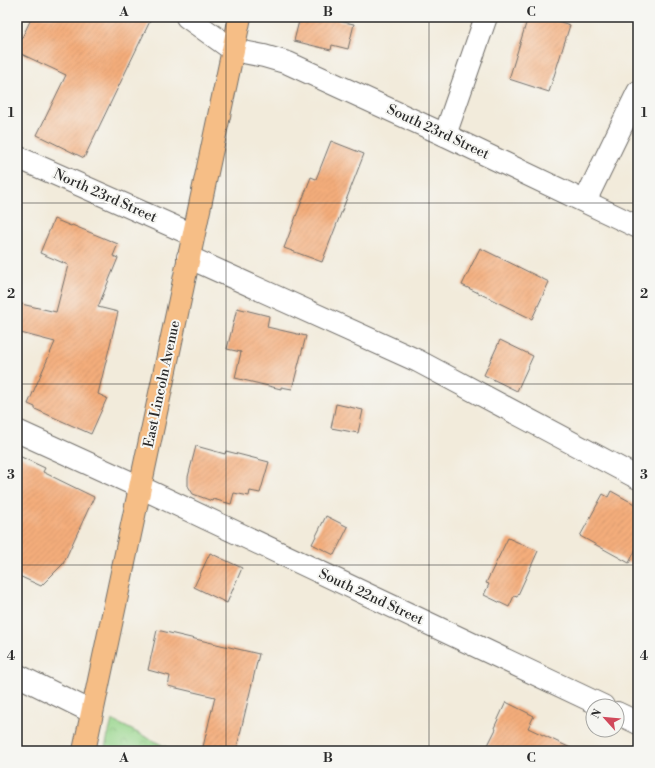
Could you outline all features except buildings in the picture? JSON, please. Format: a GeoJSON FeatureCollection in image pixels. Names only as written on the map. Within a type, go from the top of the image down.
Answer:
{"type":"FeatureCollection","features":[{"type":"Feature","properties":{"kind":"main road","name":"East Lincoln Avenue"},"geometry":{"type":"LineString","coordinates":[[84,751],[240,17]]}},
{"type":"Feature","properties":{"kind":"street"},"geometry":{"type":"LineString","coordinates":[[187,17],[233,50]]}},
{"type":"Feature","properties":{"kind":"street"},"geometry":{"type":"LineString","coordinates":[[445,136],[486,17]]}},
{"type":"Feature","properties":{"kind":"street","name":"South 23rd Street"},"geometry":{"type":"LineString","coordinates":[[233,50],[264,56],[288,63],[638,227]]}},
{"type":"Feature","properties":{"kind":"street"},"geometry":{"type":"LineString","coordinates":[[585,201],[638,92]]}},
{"type":"Feature","properties":{"kind":"street","name":"North 23rd Street"},"geometry":{"type":"LineString","coordinates":[[17,157],[193,235]]}},
{"type":"Feature","properties":{"kind":"street"},"geometry":{"type":"LineString","coordinates":[[188,257],[418,361],[638,478]]}},
{"type":"Feature","properties":{"kind":"street","name":"South 22nd Street"},"geometry":{"type":"LineString","coordinates":[[17,430],[586,698]]}},
{"type":"Feature","properties":{"kind":"street"},"geometry":{"type":"LineString","coordinates":[[17,674],[92,712]]}},
{"type":"Feature","properties":{"kind":"street"},"geometry":{"type":"LineString","coordinates":[[625,717],[638,723]]}},
{"type":"Feature","properties":{"kind":"green space"},"geometry":{"type":"Polygon","coordinates":[[[112,720],[174,751],[104,751],[112,720]]]}}]}
